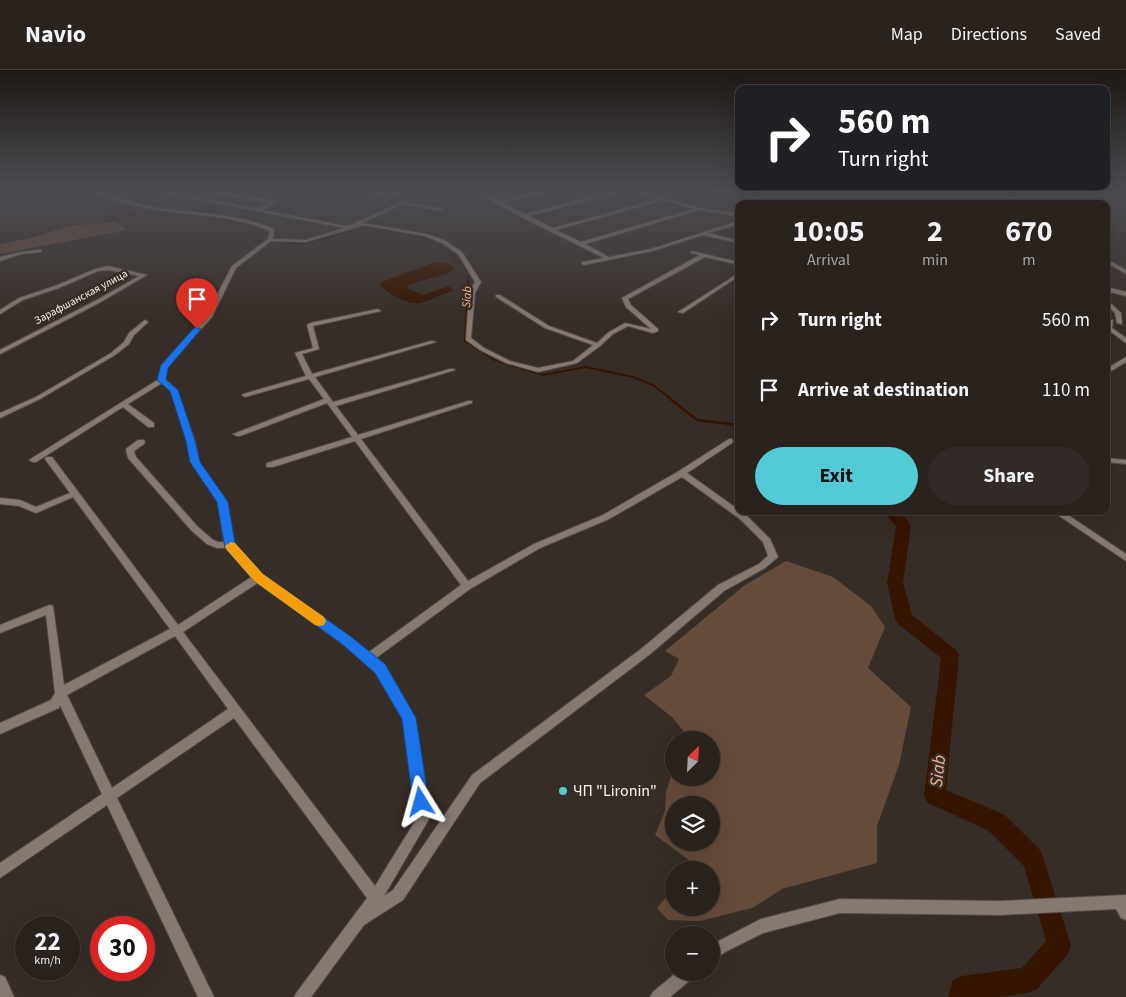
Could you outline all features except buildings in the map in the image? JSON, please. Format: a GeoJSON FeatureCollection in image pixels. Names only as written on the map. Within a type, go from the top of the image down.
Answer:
{"type":"FeatureCollection","features":[{"type":"Feature","properties":{"kind":"street"},"geometry":{"type":"LineString","coordinates":[[33,460],[162,380],[164,367],[209,317],[234,267],[270,240],[271,235]]}},
{"type":"Feature","properties":{"kind":"street"},"geometry":{"type":"LineString","coordinates":[[270,240],[305,241],[323,235]]}},
{"type":"Feature","properties":{"kind":"street"},"geometry":{"type":"LineString","coordinates":[[427,235],[444,242],[460,253],[478,282],[472,293],[468,339],[482,349],[508,362],[538,370],[575,362],[627,324],[653,331],[656,330],[628,306],[625,298],[704,255]]}},
{"type":"Feature","properties":{"kind":"street"},"geometry":{"type":"LineString","coordinates":[[562,235],[608,258]]}},
{"type":"Feature","properties":{"kind":"street"},"geometry":{"type":"LineString","coordinates":[[581,244],[610,235]]}},
{"type":"Feature","properties":{"kind":"street"},"geometry":{"type":"LineString","coordinates":[[584,263],[652,250],[701,235]]}},
{"type":"Feature","properties":{"kind":"street"},"geometry":{"type":"LineString","coordinates":[[710,235],[735,241]]}},
{"type":"Feature","properties":{"kind":"street"},"geometry":{"type":"LineString","coordinates":[[0,260],[21,253],[38,251]]}},
{"type":"Feature","properties":{"kind":"street"},"geometry":{"type":"LineString","coordinates":[[693,252],[735,263]]}},
{"type":"Feature","properties":{"kind":"street"},"geometry":{"type":"LineString","coordinates":[[1110,262],[1126,272]]}},
{"type":"Feature","properties":{"kind":"street","name":"Зарафшанская улица"},"geometry":{"type":"LineString","coordinates":[[0,312],[33,294],[58,287],[103,268],[144,275],[98,302],[0,352]]}},
{"type":"Feature","properties":{"kind":"street"},"geometry":{"type":"LineString","coordinates":[[681,312],[735,277]]}},
{"type":"Feature","properties":{"kind":"street"},"geometry":{"type":"LineString","coordinates":[[1110,290],[1126,294]]}},
{"type":"Feature","properties":{"kind":"street"},"geometry":{"type":"LineString","coordinates":[[498,296],[546,327],[598,345]]}},
{"type":"Feature","properties":{"kind":"street"},"geometry":{"type":"LineString","coordinates":[[1110,306],[1118,313],[1123,323]]}},
{"type":"Feature","properties":{"kind":"street"},"geometry":{"type":"LineString","coordinates":[[378,311],[310,325],[316,349],[298,353],[310,376],[467,586]]}},
{"type":"Feature","properties":{"kind":"street"},"geometry":{"type":"LineString","coordinates":[[1110,320],[1123,323]]}},
{"type":"Feature","properties":{"kind":"street"},"geometry":{"type":"LineString","coordinates":[[0,416],[38,398],[113,354],[127,344],[131,334],[145,322]]}},
{"type":"Feature","properties":{"kind":"street"},"geometry":{"type":"LineString","coordinates":[[1110,329],[1126,341]]}},
{"type":"Feature","properties":{"kind":"street"},"geometry":{"type":"LineString","coordinates":[[245,395],[433,342]]}},
{"type":"Feature","properties":{"kind":"street"},"geometry":{"type":"LineString","coordinates":[[1110,369],[1126,359]]}},
{"type":"Feature","properties":{"kind":"street"},"geometry":{"type":"LineString","coordinates":[[237,434],[330,403],[452,370]]}},
{"type":"Feature","properties":{"kind":"street"},"geometry":{"type":"LineString","coordinates":[[162,380],[174,390],[191,441],[195,462],[222,502],[230,545],[258,578],[370,658],[380,668],[409,718],[424,819],[375,898],[302,997]]}},
{"type":"Feature","properties":{"kind":"street"},"geometry":{"type":"LineString","coordinates":[[270,465],[470,402]]}},
{"type":"Feature","properties":{"kind":"street"},"geometry":{"type":"LineString","coordinates":[[124,404],[151,424]]}},
{"type":"Feature","properties":{"kind":"street"},"geometry":{"type":"LineString","coordinates":[[370,658],[467,586],[537,546],[606,518],[682,473],[729,441]]}},
{"type":"Feature","properties":{"kind":"street"},"geometry":{"type":"LineString","coordinates":[[141,442],[130,450],[132,458],[194,528],[210,542],[217,545],[230,545]]}},
{"type":"Feature","properties":{"kind":"street"},"geometry":{"type":"LineString","coordinates":[[49,459],[375,898]]}},
{"type":"Feature","properties":{"kind":"street"},"geometry":{"type":"LineString","coordinates":[[1110,460],[1126,462]]}},
{"type":"Feature","properties":{"kind":"street"},"geometry":{"type":"LineString","coordinates":[[682,473],[735,511]]}},
{"type":"Feature","properties":{"kind":"street"},"geometry":{"type":"LineString","coordinates":[[0,500],[20,502],[36,510],[74,494]]}},
{"type":"Feature","properties":{"kind":"street"},"geometry":{"type":"LineString","coordinates":[[358,922],[398,895],[476,778],[645,652],[720,588],[762,566],[773,557],[767,541],[740,515]]}},
{"type":"Feature","properties":{"kind":"street"},"geometry":{"type":"LineString","coordinates":[[1062,515],[1126,558]]}},
{"type":"Feature","properties":{"kind":"street"},"geometry":{"type":"LineString","coordinates":[[0,729],[55,704],[60,693],[176,631],[258,578]]}},
{"type":"Feature","properties":{"kind":"street"},"geometry":{"type":"LineString","coordinates":[[0,629],[50,610],[60,693],[111,795],[206,997]]}},
{"type":"Feature","properties":{"kind":"street"},"geometry":{"type":"LineString","coordinates":[[0,871],[235,711]]}},
{"type":"Feature","properties":{"kind":"street"},"geometry":{"type":"LineString","coordinates":[[720,947],[761,926],[840,906],[1000,908],[1104,904],[1124,906]]}},
{"type":"Feature","properties":{"kind":"street"},"geometry":{"type":"LineString","coordinates":[[658,997],[677,981]]}},
{"type":"Feature","properties":{"kind":"street"},"geometry":{"type":"LineString","coordinates":[[0,982],[6,997]]}},
{"type":"Feature","properties":{"kind":"shaded area"},"geometry":{"type":"Polygon","coordinates":[[[40,235],[99,235],[0,254],[0,244],[40,235]]]}},
{"type":"Feature","properties":{"kind":"shaded area"},"geometry":{"type":"Polygon","coordinates":[[[436,262],[449,264],[455,269],[447,274],[410,284],[407,288],[423,295],[449,286],[453,290],[428,301],[415,303],[397,298],[386,291],[379,283],[436,262]]]}},
{"type":"Feature","properties":{"kind":"shaded area"},"geometry":{"type":"Polygon","coordinates":[[[786,561],[833,577],[871,606],[885,627],[868,668],[911,707],[899,765],[877,826],[877,863],[782,889],[752,908],[720,916],[720,861],[690,861],[677,851],[720,851],[720,796],[666,796],[668,786],[720,786],[720,731],[683,731],[673,718],[644,695],[671,676],[679,659],[665,651],[745,585],[786,561]]]}},
{"type":"Feature","properties":{"kind":"shaded area"},"geometry":{"type":"Polygon","coordinates":[[[665,811],[665,842],[655,835],[665,811]]]}},
{"type":"Feature","properties":{"kind":"shaded area"},"geometry":{"type":"Polygon","coordinates":[[[665,899],[665,916],[720,916],[700,921],[668,920],[657,908],[665,899]]]}},
{"type":"Feature","properties":{"kind":"waterway","name":"Siab"},"geometry":{"type":"LineString","coordinates":[[248,235],[253,241],[306,244],[337,235]]}},
{"type":"Feature","properties":{"kind":"waterway","name":"Siab"},"geometry":{"type":"LineString","coordinates":[[408,235],[427,239],[451,254],[456,261],[469,269],[468,282]]}},
{"type":"Feature","properties":{"kind":"waterway","name":"Siab"},"geometry":{"type":"LineString","coordinates":[[468,281],[465,341],[495,360],[543,375],[586,367],[633,377],[653,385],[670,398]]}},
{"type":"Feature","properties":{"kind":"waterway","name":"Siab"},"geometry":{"type":"LineString","coordinates":[[668,397],[697,420],[735,425]]}},
{"type":"Feature","properties":{"kind":"waterway","name":"Siab"},"geometry":{"type":"LineString","coordinates":[[895,515],[904,525],[895,583],[904,619],[950,655],[935,796],[997,823],[1033,859],[1059,945],[1028,980],[962,989],[961,997]]}},
{"type":"Feature","properties":{"kind":"slow traffic"},"geometry":{"type":"LineString","coordinates":[[231,546],[258,578],[319,621]]}},
{"type":"Feature","properties":{"kind":"place","name":"ЧП \"Lironin\""},"geometry":{"type":"Point","coordinates":[563,791]}},
{"type":"Feature","properties":{"kind":"route"},"geometry":{"type":"LineString","coordinates":[[197,329],[164,367],[162,380],[174,390],[191,441],[195,462],[222,502],[230,545],[258,578],[345,639],[380,668],[409,718],[421,802]]}}]}
